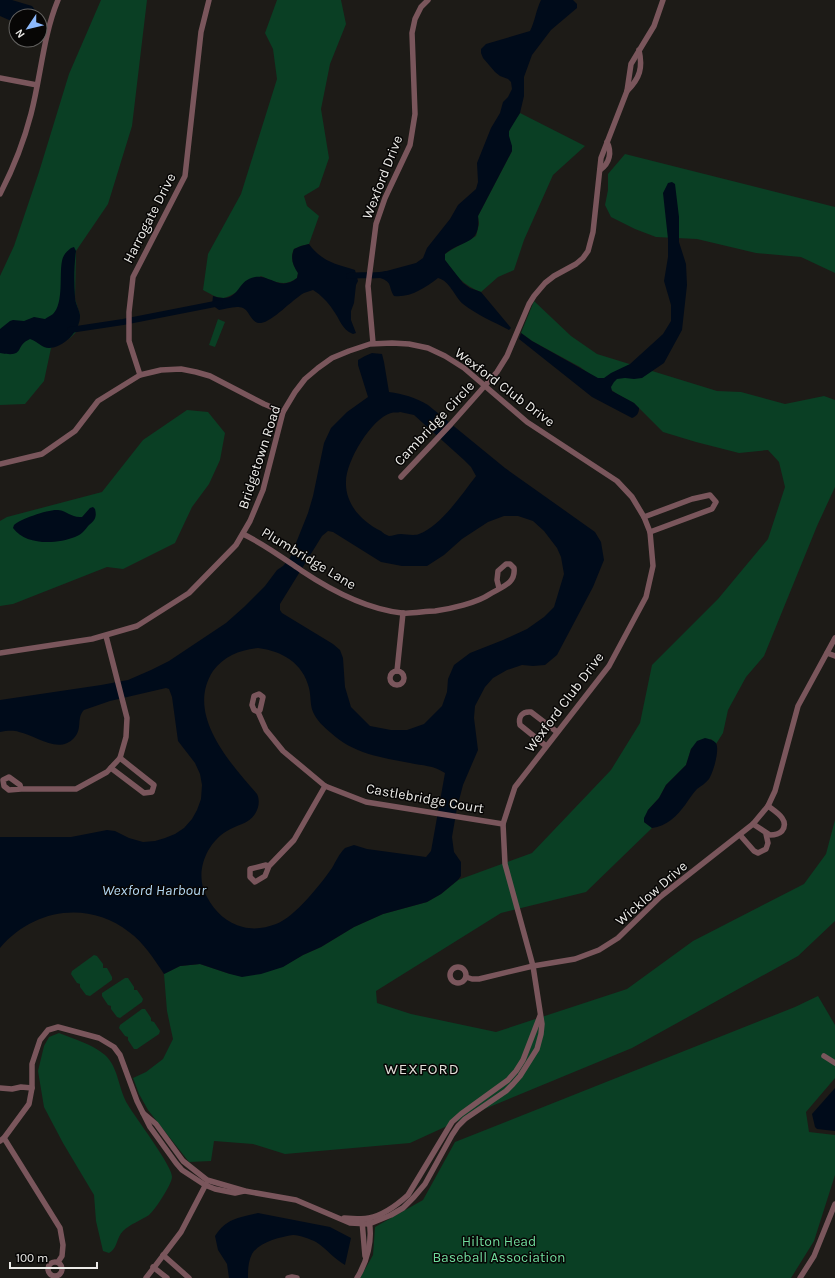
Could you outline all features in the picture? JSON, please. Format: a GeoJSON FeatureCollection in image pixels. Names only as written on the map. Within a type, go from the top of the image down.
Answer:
{"type":"FeatureCollection","features":[{"type":"Feature","properties":{"kind":"street"},"geometry":{"type":"LineString","coordinates":[[0,194],[18,154],[31,114],[47,33],[58,0]]}},
{"type":"Feature","properties":{"kind":"street","name":"Harrogate Drive"},"geometry":{"type":"LineString","coordinates":[[140,375],[129,341],[129,312],[133,277],[184,176],[201,32],[209,0]]}},
{"type":"Feature","properties":{"kind":"street","name":"Wexford Drive"},"geometry":{"type":"LineString","coordinates":[[373,343],[368,286],[376,224],[385,198],[410,145],[415,114],[412,33],[415,20],[421,8],[428,0]]}},
{"type":"Feature","properties":{"kind":"street"},"geometry":{"type":"LineString","coordinates":[[626,91],[631,64],[654,26],[664,0]]}},
{"type":"Feature","properties":{"kind":"street"},"geometry":{"type":"LineString","coordinates":[[626,91],[635,82],[639,75],[639,50]]}},
{"type":"Feature","properties":{"kind":"street"},"geometry":{"type":"LineString","coordinates":[[0,78],[37,85]]}},
{"type":"Feature","properties":{"kind":"street","name":"Cambridge Circle"},"geometry":{"type":"LineString","coordinates":[[401,477],[497,372],[507,356],[529,304],[534,296],[545,283],[554,276],[576,264],[588,251],[593,232],[601,158],[626,91]]}},
{"type":"Feature","properties":{"kind":"street","name":"Wexford Club Drive"},"geometry":{"type":"LineString","coordinates":[[2,1140],[29,1104],[32,1088],[32,1064],[40,1040],[48,1030],[58,1027],[100,1038],[114,1047],[120,1055],[137,1102],[143,1113],[156,1124],[183,1161],[206,1182],[296,1200],[342,1219],[366,1221],[403,1208],[414,1197],[425,1184],[458,1126],[465,1119],[506,1091],[520,1076],[537,1049],[542,1034],[541,1015],[533,966],[504,864],[503,824],[515,787],[609,666],[646,596],[653,566],[650,532],[644,517],[632,497],[617,482],[527,422],[464,368],[445,356],[428,348],[409,344],[373,343]]}},
{"type":"Feature","properties":{"kind":"street","name":"Bridgetown Road"},"geometry":{"type":"LineString","coordinates":[[0,653],[106,636],[137,626],[189,593],[236,545],[250,521],[262,490],[283,412],[295,392],[305,379],[332,358],[348,350],[373,343]]}},
{"type":"Feature","properties":{"kind":"street"},"geometry":{"type":"LineString","coordinates":[[0,464],[42,454],[75,431],[98,401],[140,375],[161,370],[181,370],[210,376],[264,404],[283,412]]}},
{"type":"Feature","properties":{"kind":"street"},"geometry":{"type":"LineString","coordinates":[[644,517],[692,499],[710,495],[716,502],[712,509],[650,532]]}},
{"type":"Feature","properties":{"kind":"street","name":"Plumbridge Lane"},"geometry":{"type":"LineString","coordinates":[[243,534],[282,557],[303,572],[342,594],[366,604],[403,613],[449,609],[486,597],[499,588]]}},
{"type":"Feature","properties":{"kind":"street"},"geometry":{"type":"LineString","coordinates":[[397,671],[403,613]]}},
{"type":"Feature","properties":{"kind":"street"},"geometry":{"type":"LineString","coordinates":[[21,789],[76,788],[107,772],[120,758],[126,738],[127,718],[106,636]]}},
{"type":"Feature","properties":{"kind":"street","name":"Wicklow Drive"},"geometry":{"type":"LineString","coordinates":[[466,977],[479,979],[575,958],[600,950],[618,938],[660,897],[753,824],[768,806],[775,792],[798,706],[835,638]]}},
{"type":"Feature","properties":{"kind":"street"},"geometry":{"type":"LineString","coordinates":[[827,653],[835,656]]}},
{"type":"Feature","properties":{"kind":"street","name":"Castlebridge Court"},"geometry":{"type":"LineString","coordinates":[[258,712],[266,730],[283,751],[325,786],[366,802],[503,824]]}},
{"type":"Feature","properties":{"kind":"street"},"geometry":{"type":"LineString","coordinates":[[546,746],[520,725],[520,717],[522,713],[531,712],[557,732]]}},
{"type":"Feature","properties":{"kind":"street"},"geometry":{"type":"LineString","coordinates":[[111,768],[144,793],[152,792],[154,784],[120,758]]}},
{"type":"Feature","properties":{"kind":"street"},"geometry":{"type":"LineString","coordinates":[[269,866],[294,840],[325,786]]}},
{"type":"Feature","properties":{"kind":"street"},"geometry":{"type":"LineString","coordinates":[[753,824],[766,834],[770,835],[776,834],[782,830],[784,823],[780,815],[768,806]]}},
{"type":"Feature","properties":{"kind":"street"},"geometry":{"type":"LineString","coordinates":[[740,835],[754,851],[758,853],[766,849],[768,843],[766,834]]}},
{"type":"Feature","properties":{"kind":"street","name":"Wexford Club Drive"},"geometry":{"type":"LineString","coordinates":[[366,1221],[390,1209],[408,1195],[452,1122],[498,1088],[516,1071],[523,1060],[541,1015]]}},
{"type":"Feature","properties":{"kind":"street"},"geometry":{"type":"LineString","coordinates":[[824,1056],[835,1063]]}},
{"type":"Feature","properties":{"kind":"street"},"geometry":{"type":"LineString","coordinates":[[0,1088],[32,1088]]}},
{"type":"Feature","properties":{"kind":"street"},"geometry":{"type":"LineString","coordinates":[[444,1136],[450,1139]]}},
{"type":"Feature","properties":{"kind":"street"},"geometry":{"type":"LineString","coordinates":[[2,1140],[60,1228],[63,1245],[62,1256],[58,1262]]}},
{"type":"Feature","properties":{"kind":"street"},"geometry":{"type":"LineString","coordinates":[[146,1278],[181,1232],[206,1182]]}},
{"type":"Feature","properties":{"kind":"street"},"geometry":{"type":"LineString","coordinates":[[800,1278],[814,1256],[835,1204]]}},
{"type":"Feature","properties":{"kind":"street"},"geometry":{"type":"LineString","coordinates":[[356,1278],[365,1259],[366,1221]]}},
{"type":"Feature","properties":{"kind":"street"},"geometry":{"type":"LineString","coordinates":[[162,1255],[189,1278]]}},
{"type":"Feature","properties":{"kind":"street"},"geometry":{"type":"LineString","coordinates":[[153,1267],[167,1278]]}},
{"type":"Feature","properties":{"kind":"street"},"geometry":{"type":"LineString","coordinates":[[288,1278],[297,1278]]}},
{"type":"Feature","properties":{"kind":"green space"},"geometry":{"type":"Polygon","coordinates":[[[101,0],[147,0],[132,126],[108,204],[76,251],[75,299],[80,315],[77,331],[70,338],[51,348],[44,381],[25,404],[0,405],[0,276],[14,246],[39,172],[69,74],[101,0]]]}},
{"type":"Feature","properties":{"kind":"green space"},"geometry":{"type":"Polygon","coordinates":[[[277,0],[341,0],[346,24],[330,64],[321,109],[329,158],[319,187],[304,196],[307,206],[319,216],[309,244],[294,249],[292,255],[298,273],[297,278],[293,281],[279,283],[261,276],[231,295],[220,298],[203,290],[208,254],[241,194],[277,79],[273,49],[265,33],[277,0]]]}},
{"type":"Feature","properties":{"kind":"green space"},"geometry":{"type":"Polygon","coordinates":[[[520,113],[585,146],[553,175],[524,240],[514,270],[498,277],[481,292],[470,287],[456,275],[445,260],[445,254],[476,236],[479,224],[478,216],[512,151],[509,131],[520,113]]]}},
{"type":"Feature","properties":{"kind":"green space"},"geometry":{"type":"Polygon","coordinates":[[[625,154],[835,207],[835,273],[801,257],[756,253],[697,239],[656,237],[635,229],[611,217],[605,205],[608,190],[608,174],[625,154]]]}},
{"type":"Feature","properties":{"kind":"green space"},"geometry":{"type":"Polygon","coordinates":[[[534,301],[571,336],[597,354],[717,391],[741,392],[785,404],[824,396],[835,400],[835,487],[817,526],[764,656],[746,677],[728,710],[723,733],[716,744],[711,739],[691,749],[686,765],[666,785],[659,798],[648,810],[644,822],[652,828],[586,892],[501,913],[376,991],[377,1003],[411,1014],[496,1032],[627,989],[693,941],[804,884],[826,854],[835,820],[835,921],[798,956],[632,1048],[482,1110],[410,1143],[285,1154],[253,1144],[214,1141],[211,1161],[189,1162],[148,1110],[139,1094],[133,1078],[146,1072],[163,1059],[173,1039],[167,1011],[164,974],[180,966],[200,964],[230,974],[282,967],[321,947],[354,927],[383,914],[427,902],[441,894],[458,880],[532,853],[611,770],[640,723],[652,665],[718,599],[768,539],[785,487],[779,462],[768,450],[739,453],[663,432],[634,403],[617,394],[580,367],[532,341],[521,333],[534,301]]]}},
{"type":"Feature","properties":{"kind":"green space"},"geometry":{"type":"Polygon","coordinates":[[[218,319],[225,322],[215,347],[209,345],[218,319]]]}},
{"type":"Feature","properties":{"kind":"green space"},"geometry":{"type":"Polygon","coordinates":[[[187,410],[208,412],[225,433],[220,460],[209,484],[192,507],[175,543],[123,569],[107,567],[13,604],[0,606],[0,521],[7,517],[102,492],[143,440],[187,410]]]}},
{"type":"Feature","properties":{"kind":"green space"},"geometry":{"type":"Polygon","coordinates":[[[94,955],[97,956],[103,964],[103,968],[107,968],[112,980],[90,996],[86,995],[80,987],[80,984],[77,983],[71,974],[72,971],[94,955]]]}},
{"type":"Feature","properties":{"kind":"green space"},"geometry":{"type":"Polygon","coordinates":[[[125,978],[128,978],[134,987],[134,990],[137,990],[143,999],[142,1002],[120,1018],[117,1017],[111,1009],[111,1006],[108,1005],[102,996],[102,993],[125,978]]]}},
{"type":"Feature","properties":{"kind":"green space","name":"Hilton Head Baseball Association"},"geometry":{"type":"Polygon","coordinates":[[[818,996],[835,1025],[835,1078],[806,1112],[809,1132],[835,1135],[835,1175],[814,1241],[791,1278],[360,1278],[373,1255],[375,1227],[423,1200],[455,1142],[795,1007],[818,996]]]}},
{"type":"Feature","properties":{"kind":"green space"},"geometry":{"type":"Polygon","coordinates":[[[142,1009],[145,1009],[151,1018],[151,1021],[154,1022],[160,1031],[159,1034],[137,1049],[134,1049],[128,1040],[128,1037],[125,1036],[119,1028],[120,1025],[142,1009]]]}},
{"type":"Feature","properties":{"kind":"green space"},"geometry":{"type":"Polygon","coordinates":[[[59,1033],[83,1042],[100,1051],[110,1060],[128,1105],[167,1163],[171,1172],[171,1180],[159,1203],[149,1215],[123,1231],[116,1246],[109,1253],[103,1251],[96,1221],[94,1195],[63,1143],[44,1107],[38,1071],[44,1046],[49,1037],[59,1033]]]}},
{"type":"Feature","properties":{"kind":"water"},"geometry":{"type":"Polygon","coordinates":[[[0,0],[12,0],[32,6],[34,8],[8,8],[8,20],[0,16],[0,0]]]}},
{"type":"Feature","properties":{"kind":"water"},"geometry":{"type":"Polygon","coordinates":[[[541,0],[573,0],[577,4],[577,8],[551,30],[532,55],[524,77],[524,96],[520,113],[509,131],[512,151],[478,216],[477,232],[469,241],[445,254],[445,260],[463,283],[470,288],[481,292],[511,328],[509,330],[468,308],[457,297],[446,282],[438,278],[423,289],[412,294],[394,296],[389,283],[380,278],[379,273],[416,263],[423,258],[427,248],[450,219],[458,205],[476,189],[478,182],[477,163],[491,128],[500,113],[503,102],[508,97],[512,89],[511,82],[495,72],[483,58],[481,49],[486,44],[530,31],[541,0]]]}},
{"type":"Feature","properties":{"kind":"water"},"geometry":{"type":"Polygon","coordinates":[[[672,182],[675,184],[679,217],[679,242],[686,264],[687,285],[682,330],[664,363],[642,378],[617,379],[611,387],[612,391],[634,403],[639,408],[637,414],[632,418],[592,397],[519,339],[521,333],[532,341],[598,378],[604,378],[630,364],[663,334],[671,321],[671,305],[664,281],[668,257],[668,239],[663,193],[668,183],[672,182]]]}},
{"type":"Feature","properties":{"kind":"water"},"geometry":{"type":"Polygon","coordinates":[[[309,244],[324,259],[355,270],[358,281],[351,311],[351,320],[356,333],[353,334],[349,332],[341,324],[329,304],[322,296],[313,290],[299,296],[277,315],[266,322],[261,323],[255,322],[243,308],[234,307],[219,310],[212,305],[213,296],[222,298],[229,297],[237,291],[244,282],[255,277],[266,278],[280,283],[291,282],[297,278],[298,273],[292,256],[294,249],[309,244]]]}},
{"type":"Feature","properties":{"kind":"water"},"geometry":{"type":"Polygon","coordinates":[[[74,247],[76,251],[74,274],[75,299],[80,315],[80,321],[75,332],[66,342],[55,347],[46,348],[30,339],[22,345],[17,353],[0,353],[0,329],[10,321],[24,321],[34,317],[45,319],[53,314],[59,303],[61,267],[64,255],[74,247]]]}},
{"type":"Feature","properties":{"kind":"water","name":"Wexford Harbour"},"geometry":{"type":"Polygon","coordinates":[[[372,353],[382,354],[389,392],[409,396],[428,405],[505,468],[595,532],[601,542],[604,560],[593,587],[557,655],[545,665],[522,665],[507,670],[493,678],[485,687],[475,706],[474,718],[478,750],[463,785],[452,837],[454,852],[461,862],[461,876],[441,894],[427,902],[383,914],[354,927],[321,947],[303,955],[283,967],[261,974],[242,977],[200,964],[180,966],[164,974],[144,946],[129,932],[113,922],[96,916],[79,913],[62,913],[45,917],[28,925],[13,935],[0,948],[0,837],[71,837],[107,830],[115,831],[129,838],[143,842],[155,841],[175,834],[184,828],[192,819],[201,799],[202,785],[200,774],[195,763],[178,741],[172,697],[169,689],[166,688],[110,701],[84,710],[80,716],[77,735],[68,743],[61,745],[47,742],[17,731],[0,732],[0,700],[128,680],[169,661],[226,623],[244,607],[265,586],[277,570],[290,558],[308,513],[324,443],[331,428],[347,412],[368,397],[358,365],[358,360],[372,353]],[[400,412],[391,413],[383,417],[368,432],[350,463],[346,482],[348,498],[356,511],[367,523],[389,536],[401,534],[417,535],[427,530],[443,517],[476,476],[471,467],[464,460],[414,415],[400,412]],[[504,516],[488,522],[462,539],[444,555],[427,566],[402,566],[381,562],[333,532],[328,531],[322,536],[280,604],[280,610],[282,613],[333,644],[340,650],[343,658],[345,687],[351,707],[370,726],[391,730],[407,730],[424,724],[442,706],[447,692],[448,679],[454,665],[470,653],[527,629],[544,617],[554,607],[564,574],[561,557],[557,548],[544,531],[533,521],[518,516],[504,516]],[[258,648],[239,652],[227,658],[217,666],[213,671],[206,687],[204,704],[207,721],[214,737],[235,768],[257,794],[259,799],[258,807],[255,814],[249,820],[227,831],[213,844],[204,861],[202,879],[203,888],[207,897],[222,916],[237,925],[247,928],[256,928],[276,924],[299,908],[321,883],[345,848],[354,845],[367,849],[426,857],[431,851],[445,773],[432,767],[368,754],[339,740],[323,726],[315,715],[312,709],[310,691],[306,679],[297,665],[283,655],[275,652],[258,648]]]}},
{"type":"Feature","properties":{"kind":"water"},"geometry":{"type":"Polygon","coordinates":[[[93,507],[96,512],[94,520],[81,534],[68,539],[51,542],[34,541],[19,534],[13,528],[14,525],[22,520],[42,513],[58,510],[82,517],[90,508],[93,507]]]}},
{"type":"Feature","properties":{"kind":"water"},"geometry":{"type":"Polygon","coordinates":[[[705,738],[714,741],[717,746],[716,761],[709,779],[697,789],[675,816],[665,824],[652,828],[644,822],[644,818],[648,810],[659,798],[666,785],[686,765],[691,749],[697,741],[705,738]]]}},
{"type":"Feature","properties":{"kind":"water"},"geometry":{"type":"Polygon","coordinates":[[[835,1088],[835,1131],[817,1129],[815,1127],[812,1114],[835,1088]]]}},
{"type":"Feature","properties":{"kind":"water"},"geometry":{"type":"Polygon","coordinates":[[[258,1213],[330,1227],[351,1238],[345,1265],[316,1242],[302,1236],[293,1235],[270,1241],[255,1250],[250,1260],[248,1278],[229,1278],[227,1264],[218,1250],[215,1236],[219,1230],[229,1222],[258,1213]]]}},
{"type":"Feature","properties":{"kind":"waterway"},"geometry":{"type":"LineString","coordinates":[[349,276],[387,274]]}},
{"type":"Feature","properties":{"kind":"waterway"},"geometry":{"type":"LineString","coordinates":[[70,330],[123,322],[220,303]]}},
{"type":"Feature","properties":{"kind":"district","name":"WEXFORD"},"geometry":{"type":"Point","coordinates":[422,1069]}}]}
